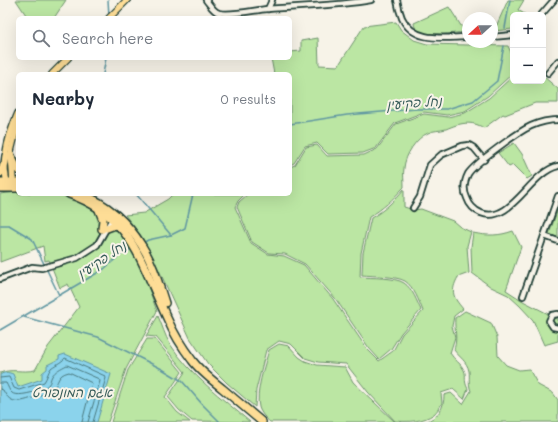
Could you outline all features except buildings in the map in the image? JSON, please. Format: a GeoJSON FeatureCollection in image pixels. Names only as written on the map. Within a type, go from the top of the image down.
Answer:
{"type":"FeatureCollection","features":[{"type":"Feature","properties":{"kind":"highway"},"geometry":{"type":"LineString","coordinates":[[0,173],[9,156],[16,167]]}},
{"type":"Feature","properties":{"kind":"highway"},"geometry":{"type":"LineString","coordinates":[[0,188],[9,183]]}},
{"type":"Feature","properties":{"kind":"highway"},"geometry":{"type":"LineString","coordinates":[[75,196],[86,200],[125,223],[143,246],[155,274],[178,339]]}},
{"type":"Feature","properties":{"kind":"highway"},"geometry":{"type":"LineString","coordinates":[[86,196],[103,205],[138,251],[167,318],[192,361],[262,422]]}},
{"type":"Feature","properties":{"kind":"highway"},"geometry":{"type":"LineString","coordinates":[[98,208],[102,214],[105,229],[115,225],[120,227]]}},
{"type":"Feature","properties":{"kind":"main road"},"geometry":{"type":"LineString","coordinates":[[106,16],[122,0]]}},
{"type":"Feature","properties":{"kind":"main road"},"geometry":{"type":"LineString","coordinates":[[111,16],[127,0]]}},
{"type":"Feature","properties":{"kind":"main road"},"geometry":{"type":"LineString","coordinates":[[50,72],[62,60]]}},
{"type":"Feature","properties":{"kind":"main road"},"geometry":{"type":"LineString","coordinates":[[54,72],[66,60]]}},
{"type":"Feature","properties":{"kind":"main road"},"geometry":{"type":"LineString","coordinates":[[9,183],[10,135],[16,118]]}},
{"type":"Feature","properties":{"kind":"main road"},"geometry":{"type":"LineString","coordinates":[[9,156],[16,131]]}},
{"type":"Feature","properties":{"kind":"street"},"geometry":{"type":"LineString","coordinates":[[206,0],[214,11],[220,13],[321,6],[371,0]]}},
{"type":"Feature","properties":{"kind":"street"},"geometry":{"type":"LineString","coordinates":[[268,9],[272,0]]}},
{"type":"Feature","properties":{"kind":"street"},"geometry":{"type":"LineString","coordinates":[[397,0],[405,23],[419,35],[429,37],[462,37]]}},
{"type":"Feature","properties":{"kind":"street"},"geometry":{"type":"LineString","coordinates":[[544,12],[554,0]]}},
{"type":"Feature","properties":{"kind":"street"},"geometry":{"type":"LineString","coordinates":[[498,36],[510,35]]}},
{"type":"Feature","properties":{"kind":"street"},"geometry":{"type":"LineString","coordinates":[[548,74],[558,61]]}},
{"type":"Feature","properties":{"kind":"street"},"geometry":{"type":"LineString","coordinates":[[558,120],[547,121],[532,126],[516,136],[469,173],[464,188],[467,200],[480,213],[496,214],[505,210],[514,203],[540,175],[548,169],[558,166]]}},
{"type":"Feature","properties":{"kind":"street"},"geometry":{"type":"LineString","coordinates":[[413,208],[420,197],[430,165],[441,155],[462,146],[469,146],[474,148],[484,160]]}},
{"type":"Feature","properties":{"kind":"street"},"geometry":{"type":"LineString","coordinates":[[523,296],[558,196]]}},
{"type":"Feature","properties":{"kind":"street"},"geometry":{"type":"LineString","coordinates":[[0,279],[32,267],[42,268],[77,258],[97,245],[112,216]]}},
{"type":"Feature","properties":{"kind":"street"},"geometry":{"type":"LineString","coordinates":[[544,236],[558,241]]}},
{"type":"Feature","properties":{"kind":"street"},"geometry":{"type":"LineString","coordinates":[[558,314],[552,315],[549,321],[553,327],[558,328]]}},
{"type":"Feature","properties":{"kind":"green space"},"geometry":{"type":"Polygon","coordinates":[[[16,0],[66,0],[55,16],[27,16],[16,0]]]}},
{"type":"Feature","properties":{"kind":"green space"},"geometry":{"type":"Polygon","coordinates":[[[508,0],[524,0],[518,10],[521,12],[510,12],[510,29],[498,31],[498,22],[508,0]]]}},
{"type":"Feature","properties":{"kind":"green space"},"geometry":{"type":"Polygon","coordinates":[[[449,7],[462,27],[462,32],[427,34],[420,32],[414,23],[449,7]]]}},
{"type":"Feature","properties":{"kind":"green space"},"geometry":{"type":"Polygon","coordinates":[[[396,22],[401,30],[414,40],[427,44],[462,45],[462,48],[498,48],[498,46],[508,46],[510,50],[510,76],[488,96],[465,111],[447,115],[424,112],[395,123],[376,148],[363,153],[328,154],[317,143],[305,146],[292,164],[292,72],[274,72],[271,60],[292,60],[292,52],[301,51],[301,41],[318,38],[319,65],[338,66],[364,26],[396,22]]]}},
{"type":"Feature","properties":{"kind":"green space"},"geometry":{"type":"Polygon","coordinates":[[[510,79],[510,84],[546,84],[546,79],[558,89],[558,103],[535,103],[505,115],[503,114],[484,128],[475,124],[465,123],[444,130],[432,131],[424,135],[415,143],[406,158],[404,187],[388,204],[369,217],[361,253],[360,277],[389,279],[404,283],[412,292],[421,310],[401,333],[391,349],[379,359],[369,348],[335,298],[305,264],[285,254],[269,253],[252,242],[237,207],[239,202],[246,196],[292,196],[292,166],[295,165],[306,147],[317,145],[327,156],[364,155],[377,149],[396,124],[424,114],[448,117],[465,113],[489,98],[510,79]]]}},
{"type":"Feature","properties":{"kind":"green space"},"geometry":{"type":"Polygon","coordinates":[[[514,143],[522,154],[532,176],[527,179],[513,165],[509,167],[498,153],[514,143]]]}},
{"type":"Feature","properties":{"kind":"green space"},"geometry":{"type":"Polygon","coordinates":[[[404,189],[404,207],[414,210],[421,209],[453,221],[460,227],[471,232],[467,246],[469,273],[458,277],[453,291],[455,298],[463,309],[454,316],[452,326],[455,337],[450,353],[464,370],[468,389],[464,399],[453,389],[441,393],[442,403],[435,413],[425,419],[415,421],[395,421],[368,392],[346,364],[318,362],[305,358],[291,344],[279,341],[266,350],[256,390],[255,407],[208,364],[190,338],[142,237],[125,215],[144,213],[171,196],[243,196],[235,207],[251,243],[268,254],[284,256],[304,265],[333,299],[367,349],[379,361],[393,351],[402,334],[423,311],[414,290],[405,281],[390,277],[362,275],[363,253],[371,218],[381,212],[404,189]]]}},
{"type":"Feature","properties":{"kind":"green space"},"geometry":{"type":"Polygon","coordinates":[[[16,192],[16,196],[63,196],[79,202],[89,207],[116,229],[130,247],[138,262],[157,311],[126,369],[108,422],[0,422],[0,373],[9,371],[35,370],[48,347],[79,307],[68,284],[60,288],[49,260],[45,261],[43,246],[0,262],[0,194],[16,192]]]}},
{"type":"Feature","properties":{"kind":"green space"},"geometry":{"type":"Polygon","coordinates":[[[558,209],[558,238],[549,234],[558,209]]]}},
{"type":"Feature","properties":{"kind":"green space"},"geometry":{"type":"Polygon","coordinates":[[[513,231],[521,247],[506,290],[523,301],[558,319],[558,341],[544,345],[533,320],[520,306],[508,295],[491,287],[472,273],[471,247],[473,233],[493,235],[513,231]]]}},
{"type":"Feature","properties":{"kind":"green space"},"geometry":{"type":"Polygon","coordinates":[[[465,311],[491,323],[497,337],[498,356],[506,365],[519,370],[529,369],[538,385],[553,393],[558,400],[558,422],[425,422],[434,418],[440,412],[444,395],[451,393],[463,404],[471,391],[468,368],[465,362],[454,350],[456,341],[455,318],[465,311]]]}},
{"type":"Feature","properties":{"kind":"green space"},"geometry":{"type":"Polygon","coordinates":[[[158,316],[170,344],[187,366],[207,386],[250,422],[192,421],[179,410],[168,397],[185,372],[156,337],[146,336],[158,316]]]}},
{"type":"Feature","properties":{"kind":"green space"},"geometry":{"type":"Polygon","coordinates":[[[147,339],[155,339],[182,372],[165,397],[177,412],[190,422],[111,422],[128,370],[147,339]]]}},
{"type":"Feature","properties":{"kind":"green space"},"geometry":{"type":"Polygon","coordinates":[[[279,344],[289,346],[305,361],[317,365],[345,367],[353,382],[395,422],[270,422],[263,415],[260,409],[258,394],[269,350],[279,344]]]}},
{"type":"Feature","properties":{"kind":"water","name":"אגם המונפורט"},"geometry":{"type":"Polygon","coordinates":[[[65,354],[111,374],[97,422],[0,422],[0,375],[3,373],[13,374],[18,387],[42,379],[42,373],[47,369],[47,365],[59,359],[59,356],[65,354]]]}},
{"type":"Feature","properties":{"kind":"waterway"},"geometry":{"type":"LineString","coordinates":[[108,0],[109,16]]}},
{"type":"Feature","properties":{"kind":"waterway","name":"נחל פקיעין"},"geometry":{"type":"LineString","coordinates":[[505,28],[510,0]]}},
{"type":"Feature","properties":{"kind":"waterway","name":"נחל פקיעין"},"geometry":{"type":"LineString","coordinates":[[292,124],[347,115],[416,109],[447,109],[473,101],[497,81],[504,46]]}},
{"type":"Feature","properties":{"kind":"waterway"},"geometry":{"type":"LineString","coordinates":[[103,72],[106,60]]}},
{"type":"Feature","properties":{"kind":"waterway"},"geometry":{"type":"LineString","coordinates":[[138,196],[171,235]]}},
{"type":"Feature","properties":{"kind":"waterway","name":"נחל פקיעין"},"geometry":{"type":"LineString","coordinates":[[143,243],[148,240],[171,235],[185,228],[193,196]]}},
{"type":"Feature","properties":{"kind":"waterway"},"geometry":{"type":"LineString","coordinates":[[0,225],[9,225],[32,239],[59,295]]}},
{"type":"Feature","properties":{"kind":"waterway","name":"נחל פקיעין"},"geometry":{"type":"LineString","coordinates":[[0,330],[104,269],[120,255],[133,248]]}},
{"type":"Feature","properties":{"kind":"waterway"},"geometry":{"type":"LineString","coordinates":[[24,317],[98,337],[162,369],[182,381],[220,422]]}}]}
